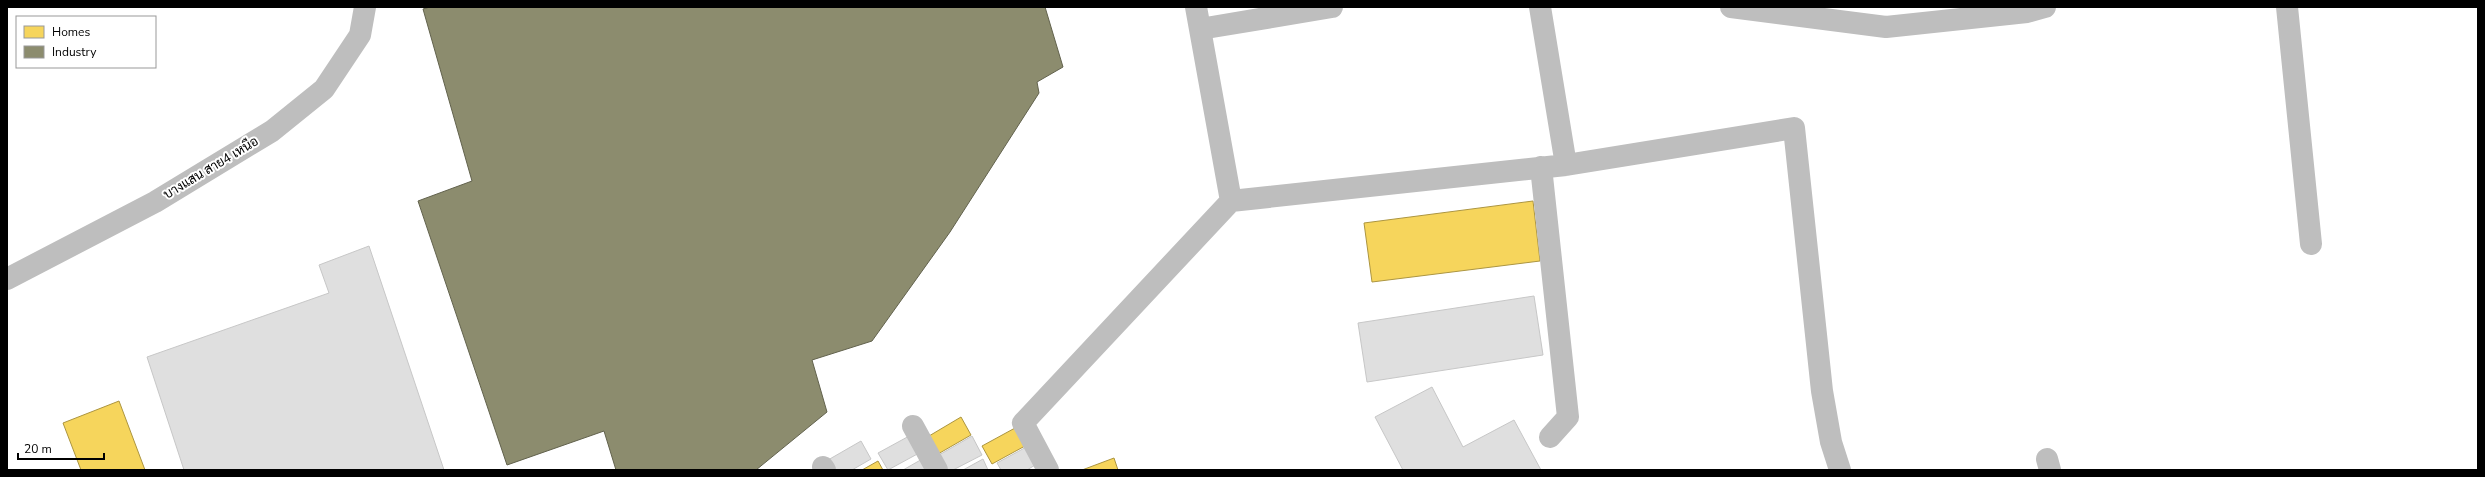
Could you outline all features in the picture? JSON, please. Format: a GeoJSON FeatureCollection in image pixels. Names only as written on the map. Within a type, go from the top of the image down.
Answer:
{"type":"FeatureCollection","features":[{"type":"Feature","properties":{"kind":"street","name":"บางแสน สาย4 เหนือ"},"geometry":{"type":"LineString","coordinates":[[7,278],[155,202],[272,132],[324,90],[360,35],[365,7]]}},
{"type":"Feature","properties":{"kind":"street"},"geometry":{"type":"LineString","coordinates":[[1196,7],[1231,201]]}},
{"type":"Feature","properties":{"kind":"street"},"geometry":{"type":"LineString","coordinates":[[1200,28],[1332,7]]}},
{"type":"Feature","properties":{"kind":"street"},"geometry":{"type":"LineString","coordinates":[[1540,7],[1566,165]]}},
{"type":"Feature","properties":{"kind":"street"},"geometry":{"type":"LineString","coordinates":[[1731,7],[1886,27],[2027,12],[2046,7]]}},
{"type":"Feature","properties":{"kind":"street"},"geometry":{"type":"LineString","coordinates":[[2287,7],[2311,244]]}},
{"type":"Feature","properties":{"kind":"street"},"geometry":{"type":"LineString","coordinates":[[1048,470],[1023,423],[1231,201],[1566,165],[1794,128],[1822,391],[1831,442],[1840,470]]}},
{"type":"Feature","properties":{"kind":"street"},"geometry":{"type":"LineString","coordinates":[[1541,167],[1568,417],[1550,437]]}},
{"type":"Feature","properties":{"kind":"street"},"geometry":{"type":"LineString","coordinates":[[913,426],[937,470]]}},
{"type":"Feature","properties":{"kind":"building: Homes"},"geometry":{"type":"Polygon","coordinates":[[[1533,201],[1540,261],[1372,282],[1364,223],[1533,201]]]}},
{"type":"Feature","properties":{"kind":"building: Homes"},"geometry":{"type":"Polygon","coordinates":[[[119,401],[145,470],[81,470],[63,423],[119,401]]]}},
{"type":"Feature","properties":{"kind":"building: Homes"},"geometry":{"type":"Polygon","coordinates":[[[961,417],[971,435],[938,454],[929,436],[961,417]]]}},
{"type":"Feature","properties":{"kind":"building: Homes"},"geometry":{"type":"Polygon","coordinates":[[[1015,428],[1025,446],[992,464],[982,446],[1015,428]]]}},
{"type":"Feature","properties":{"kind":"building: Homes"},"geometry":{"type":"Polygon","coordinates":[[[1114,458],[1118,470],[1082,470],[1114,458]]]}},
{"type":"Feature","properties":{"kind":"building: Homes"},"geometry":{"type":"Polygon","coordinates":[[[878,461],[883,470],[862,470],[878,461]]]}},
{"type":"Feature","properties":{"kind":"building: Industry"},"geometry":{"type":"Polygon","coordinates":[[[430,7],[1045,7],[1063,67],[1037,82],[1039,93],[950,232],[872,341],[812,360],[827,412],[756,470],[616,470],[604,431],[507,465],[418,201],[472,181],[423,9],[430,7]]]}},
{"type":"Feature","properties":{"kind":"building: Other"},"geometry":{"type":"Polygon","coordinates":[[[369,246],[444,470],[184,470],[147,357],[329,293],[319,265],[369,246]]]}},
{"type":"Feature","properties":{"kind":"building: Other"},"geometry":{"type":"Polygon","coordinates":[[[1534,296],[1543,355],[1367,382],[1358,323],[1534,296]]]}},
{"type":"Feature","properties":{"kind":"building: Other"},"geometry":{"type":"Polygon","coordinates":[[[1432,387],[1463,447],[1514,420],[1541,470],[1403,470],[1375,417],[1432,387]]]}},
{"type":"Feature","properties":{"kind":"building: Other"},"geometry":{"type":"Polygon","coordinates":[[[911,435],[921,452],[888,470],[878,453],[911,435]]]}},
{"type":"Feature","properties":{"kind":"building: Other"},"geometry":{"type":"Polygon","coordinates":[[[972,436],[982,455],[953,470],[947,470],[939,455],[972,436]]]}},
{"type":"Feature","properties":{"kind":"building: Other"},"geometry":{"type":"Polygon","coordinates":[[[861,441],[871,459],[852,470],[834,470],[828,460],[861,441]]]}},
{"type":"Feature","properties":{"kind":"building: Other"},"geometry":{"type":"Polygon","coordinates":[[[1030,445],[1040,462],[1027,470],[1001,470],[997,463],[1030,445]]]}},
{"type":"Feature","properties":{"kind":"building: Other"},"geometry":{"type":"Polygon","coordinates":[[[924,458],[930,470],[903,470],[924,458]]]}},
{"type":"Feature","properties":{"kind":"building: Other"},"geometry":{"type":"Polygon","coordinates":[[[983,459],[988,470],[963,470],[983,459]]]}}]}
